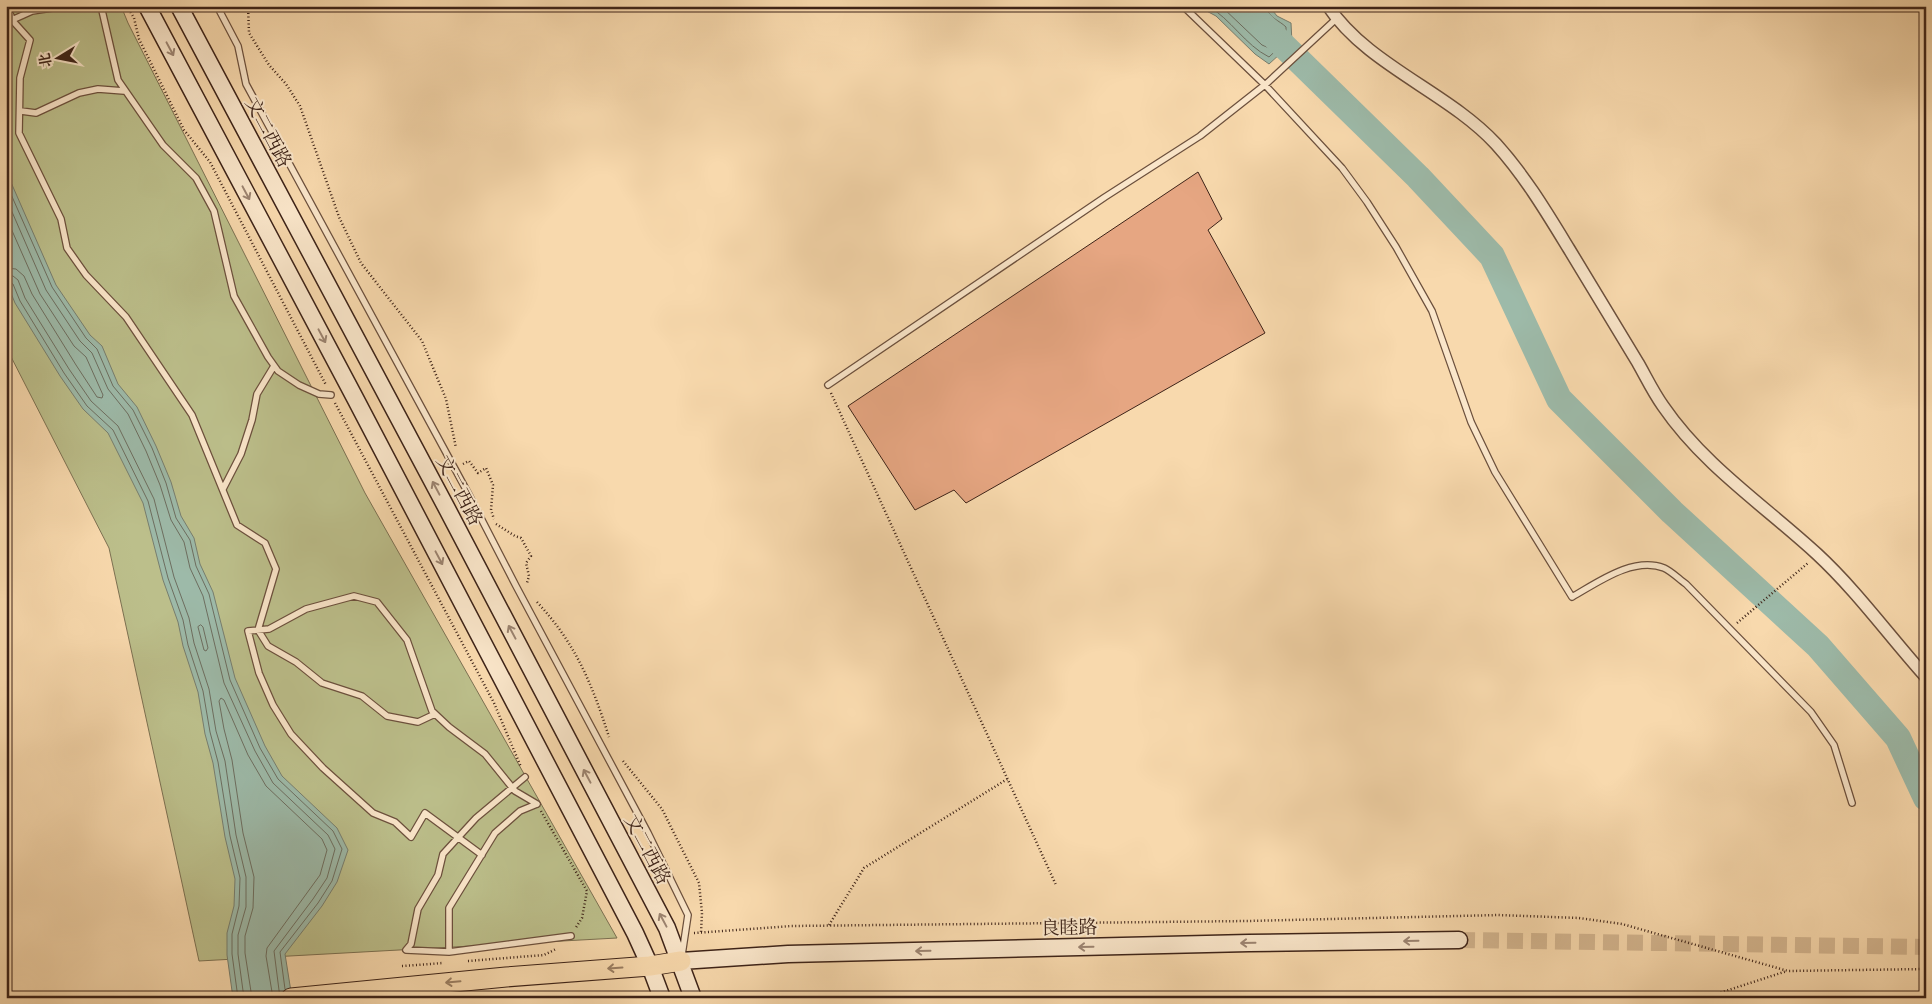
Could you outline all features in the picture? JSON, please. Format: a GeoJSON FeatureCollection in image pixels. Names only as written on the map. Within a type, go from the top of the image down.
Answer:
{"type":"FeatureCollection","features":[{"type":"Feature","properties":{"kind":"main road"},"geometry":{"type":"LineString","coordinates":[[147,6],[355,398],[650,966],[662,998]]}},
{"type":"Feature","properties":{"kind":"main road","name":"文二西路"},"geometry":{"type":"LineString","coordinates":[[179,6],[450,514],[667,928],[693,998]]}},
{"type":"Feature","properties":{"kind":"main road","name":"良睦路"},"geometry":{"type":"LineString","coordinates":[[680,961],[788,954],[1460,940]]}},
{"type":"Feature","properties":{"kind":"main road"},"geometry":{"type":"LineString","coordinates":[[296,997],[506,977],[650,966],[680,961]]}},
{"type":"Feature","properties":{"kind":"street"},"geometry":{"type":"LineString","coordinates":[[1328,6],[1336,19],[1371,50],[1476,125],[1497,145],[1538,198],[1663,406],[1700,453],[1818,555],[1848,585],[1926,678]]}},
{"type":"Feature","properties":{"kind":"lane"},"geometry":{"type":"LineString","coordinates":[[8,6],[12,20],[30,40],[20,78],[19,133],[61,219],[67,248],[86,275],[126,317],[192,415],[237,525],[264,543],[276,569],[258,630],[268,646],[296,662],[322,683],[362,696],[387,716],[418,722],[435,714]]}},
{"type":"Feature","properties":{"kind":"lane"},"geometry":{"type":"LineString","coordinates":[[12,20],[32,11],[66,6]]}},
{"type":"Feature","properties":{"kind":"lane"},"geometry":{"type":"LineString","coordinates":[[101,6],[118,80],[163,145],[196,178],[214,211],[234,296],[274,366],[278,371],[299,384],[320,394],[331,395]]}},
{"type":"Feature","properties":{"kind":"lane"},"geometry":{"type":"LineString","coordinates":[[217,6],[238,46],[246,84],[468,493],[648,833],[688,915],[680,961]]}},
{"type":"Feature","properties":{"kind":"lane"},"geometry":{"type":"LineString","coordinates":[[1183,6],[1265,85],[1342,168],[1367,202],[1396,247],[1432,311],[1471,422],[1495,472],[1572,597],[1625,570],[1643,564],[1664,568],[1686,584],[1811,712],[1834,745],[1852,804]]}},
{"type":"Feature","properties":{"kind":"lane"},"geometry":{"type":"LineString","coordinates":[[828,385],[1200,136],[1265,85],[1336,19]]}},
{"type":"Feature","properties":{"kind":"lane"},"geometry":{"type":"LineString","coordinates":[[20,111],[36,112],[79,93],[98,89],[124,91]]}},
{"type":"Feature","properties":{"kind":"lane"},"geometry":{"type":"LineString","coordinates":[[223,489],[241,454],[252,420],[257,394],[274,366]]}},
{"type":"Feature","properties":{"kind":"lane"},"geometry":{"type":"LineString","coordinates":[[482,855],[426,813],[411,837],[395,822],[373,813],[323,768],[291,734],[270,697],[259,673],[248,631],[269,629],[306,609],[354,596],[377,602],[407,640],[432,711],[484,754],[512,788],[536,804]]}},
{"type":"Feature","properties":{"kind":"lane"},"geometry":{"type":"LineString","coordinates":[[525,777],[476,818],[443,854],[438,875],[418,909],[410,944],[406,950],[449,952],[571,936]]}},
{"type":"Feature","properties":{"kind":"lane"},"geometry":{"type":"LineString","coordinates":[[449,952],[449,908],[495,834],[520,811],[536,804]]}},
{"type":"Feature","properties":{"kind":"path"},"geometry":{"type":"LineString","coordinates":[[127,6],[134,18],[139,39],[184,130],[210,162],[494,703],[525,777]]}},
{"type":"Feature","properties":{"kind":"path"},"geometry":{"type":"LineString","coordinates":[[248,6],[249,33],[269,65],[286,84],[300,106],[339,217],[361,263],[422,341],[446,400],[456,450]]}},
{"type":"Feature","properties":{"kind":"path"},"geometry":{"type":"LineString","coordinates":[[828,385],[1009,778],[1056,885]]}},
{"type":"Feature","properties":{"kind":"path"},"geometry":{"type":"LineString","coordinates":[[458,458],[460,466],[469,461],[478,473],[486,468],[493,485],[491,510],[496,525],[521,538],[531,556],[526,563],[529,576],[526,584]]}},
{"type":"Feature","properties":{"kind":"path"},"geometry":{"type":"LineString","coordinates":[[1731,629],[1818,555]]}},
{"type":"Feature","properties":{"kind":"path"},"geometry":{"type":"LineString","coordinates":[[534,599],[550,616],[572,645],[591,684],[610,740]]}},
{"type":"Feature","properties":{"kind":"path"},"geometry":{"type":"LineString","coordinates":[[621,760],[662,809],[699,884],[702,913],[701,932]]}},
{"type":"Feature","properties":{"kind":"path"},"geometry":{"type":"LineString","coordinates":[[829,926],[864,868],[1009,778]]}},
{"type":"Feature","properties":{"kind":"path"},"geometry":{"type":"LineString","coordinates":[[459,962],[544,955],[558,948],[571,936],[582,918],[587,890],[536,804]]}},
{"type":"Feature","properties":{"kind":"path"},"geometry":{"type":"LineString","coordinates":[[685,934],[791,926],[1544,916],[1599,920],[1622,924],[1788,971],[1926,969]]}},
{"type":"Feature","properties":{"kind":"path"},"geometry":{"type":"LineString","coordinates":[[402,966],[449,963]]}},
{"type":"Feature","properties":{"kind":"path"},"geometry":{"type":"LineString","coordinates":[[1704,998],[1788,971]]}},
{"type":"Feature","properties":{"kind":"green space"},"geometry":{"type":"Polygon","coordinates":[[[6,6],[121,6],[365,493],[617,938],[199,961],[109,548],[6,347],[6,6]]]}},
{"type":"Feature","properties":{"kind":"water"},"geometry":{"type":"Polygon","coordinates":[[[1197,6],[1269,6],[1277,16],[1291,23],[1292,43],[1269,64],[1255,54],[1216,16],[1197,6]]]}},
{"type":"Feature","properties":{"kind":"water"},"geometry":{"type":"Polygon","coordinates":[[[6,171],[56,285],[90,335],[102,346],[118,384],[137,407],[156,446],[171,482],[181,516],[194,538],[200,564],[213,592],[235,678],[265,746],[282,776],[337,828],[348,850],[337,882],[322,906],[285,954],[292,998],[233,998],[227,955],[227,933],[234,906],[235,879],[225,837],[213,763],[205,734],[198,692],[183,646],[178,622],[163,580],[143,503],[108,433],[83,409],[60,376],[15,303],[6,281],[6,171]]]}},
{"type":"Feature","properties":{"kind":"building"},"geometry":{"type":"Polygon","coordinates":[[[1198,172],[1222,219],[1208,230],[1265,333],[966,503],[954,490],[915,510],[848,406],[1198,172]]]}},
{"type":"Feature","properties":{"kind":"waterway"},"geometry":{"type":"LineString","coordinates":[[1243,6],[1418,177],[1492,256],[1559,399],[1672,512],[1818,646],[1898,738],[1926,798]]}},
{"type":"Feature","properties":{"kind":"tunnel"},"geometry":{"type":"LineString","coordinates":[[1459,940],[1926,947]]}}]}
